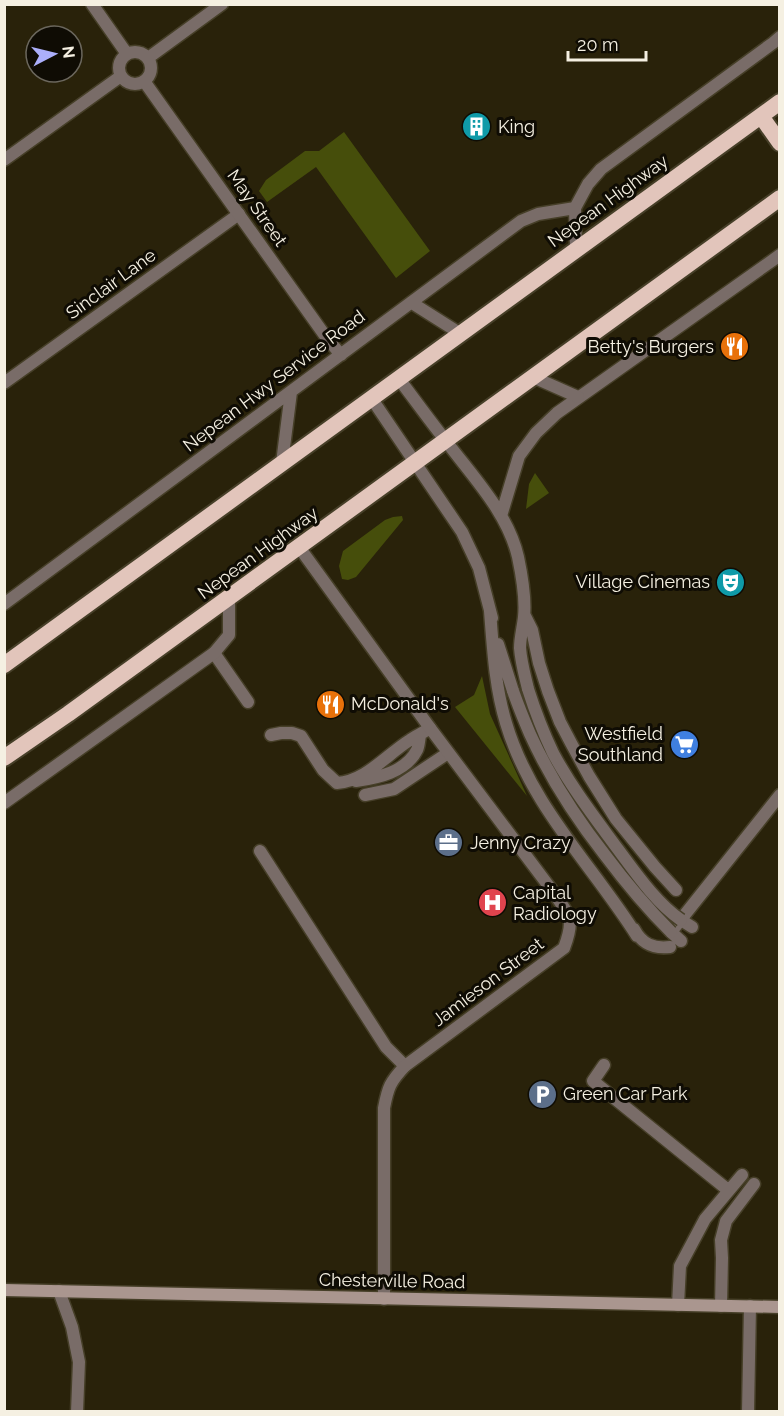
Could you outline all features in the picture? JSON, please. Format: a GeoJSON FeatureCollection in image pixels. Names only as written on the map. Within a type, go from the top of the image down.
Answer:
{"type":"FeatureCollection","features":[{"type":"Feature","properties":{"kind":"highway","name":"Nepean Highway"},"geometry":{"type":"LineString","coordinates":[[4,665],[780,102]]}},
{"type":"Feature","properties":{"kind":"highway"},"geometry":{"type":"LineString","coordinates":[[761,116],[780,143]]}},
{"type":"Feature","properties":{"kind":"highway","name":"Nepean Highway"},"geometry":{"type":"LineString","coordinates":[[4,759],[780,198]]}},
{"type":"Feature","properties":{"kind":"main road","name":"Chesterville Road"},"geometry":{"type":"LineString","coordinates":[[4,1290],[780,1307]]}},
{"type":"Feature","properties":{"kind":"street"},"geometry":{"type":"LineString","coordinates":[[92,4],[127,54]]}},
{"type":"Feature","properties":{"kind":"street"},"geometry":{"type":"LineString","coordinates":[[148,58],[222,4]]}},
{"type":"Feature","properties":{"kind":"street"},"geometry":{"type":"LineString","coordinates":[[576,249],[575,208],[588,184],[601,169],[778,42]]}},
{"type":"Feature","properties":{"kind":"street"},"geometry":{"type":"LineString","coordinates":[[136,52],[148,58],[151,69],[149,76],[138,84],[132,84],[122,76],[119,66],[127,54],[136,52]]}},
{"type":"Feature","properties":{"kind":"street"},"geometry":{"type":"LineString","coordinates":[[4,160],[122,76]]}},
{"type":"Feature","properties":{"kind":"street","name":"May Street"},"geometry":{"type":"LineString","coordinates":[[144,81],[341,355]]}},
{"type":"Feature","properties":{"kind":"street","name":"Nepean Hwy Service Road"},"geometry":{"type":"LineString","coordinates":[[4,604],[521,221],[538,214],[575,208]]}},
{"type":"Feature","properties":{"kind":"street","name":"Sinclair Lane"},"geometry":{"type":"LineString","coordinates":[[4,383],[239,214]]}},
{"type":"Feature","properties":{"kind":"street"},"geometry":{"type":"LineString","coordinates":[[501,516],[519,456],[536,433],[557,412],[780,255]]}},
{"type":"Feature","properties":{"kind":"street"},"geometry":{"type":"LineString","coordinates":[[412,303],[461,334]]}},
{"type":"Feature","properties":{"kind":"street"},"geometry":{"type":"LineString","coordinates":[[533,377],[578,397]]}},
{"type":"Feature","properties":{"kind":"street"},"geometry":{"type":"LineString","coordinates":[[399,379],[473,475],[501,516],[512,537],[523,584],[525,615],[520,647],[521,659],[528,689],[551,747],[575,789],[629,865],[665,907],[686,923]]}},
{"type":"Feature","properties":{"kind":"street"},"geometry":{"type":"LineString","coordinates":[[282,463],[291,392]]}},
{"type":"Feature","properties":{"kind":"street"},"geometry":{"type":"LineString","coordinates":[[372,399],[471,548],[479,568],[513,691],[550,773],[573,813],[629,887],[671,932],[675,944],[656,948],[637,936],[621,909],[549,812],[530,780],[506,725],[499,697],[490,611]]}},
{"type":"Feature","properties":{"kind":"street","name":"Jamieson Street"},"geometry":{"type":"LineString","coordinates":[[299,547],[425,732],[448,753],[570,917],[570,931],[564,948],[405,1066],[387,1089],[384,1108],[384,1299]]}},
{"type":"Feature","properties":{"kind":"street"},"geometry":{"type":"LineString","coordinates":[[4,803],[214,653],[230,635],[229,598]]}},
{"type":"Feature","properties":{"kind":"street"},"geometry":{"type":"LineString","coordinates":[[525,615],[532,630],[539,663],[560,722],[589,776],[616,819],[676,890]]}},
{"type":"Feature","properties":{"kind":"street"},"geometry":{"type":"LineString","coordinates":[[214,653],[248,702]]}},
{"type":"Feature","properties":{"kind":"street"},"geometry":{"type":"LineString","coordinates":[[271,735],[292,733],[301,736],[323,770],[338,783],[361,777],[425,732]]}},
{"type":"Feature","properties":{"kind":"street"},"geometry":{"type":"LineString","coordinates":[[365,795],[394,789],[448,753]]}},
{"type":"Feature","properties":{"kind":"street"},"geometry":{"type":"LineString","coordinates":[[671,932],[686,923],[780,795]]}},
{"type":"Feature","properties":{"kind":"street"},"geometry":{"type":"LineString","coordinates":[[260,851],[386,1047],[405,1066]]}},
{"type":"Feature","properties":{"kind":"street"},"geometry":{"type":"LineString","coordinates":[[633,913],[637,936]]}},
{"type":"Feature","properties":{"kind":"street"},"geometry":{"type":"LineString","coordinates":[[603,1065],[593,1081],[728,1190]]}},
{"type":"Feature","properties":{"kind":"street"},"geometry":{"type":"LineString","coordinates":[[678,1305],[680,1266],[705,1219],[742,1175]]}},
{"type":"Feature","properties":{"kind":"street"},"geometry":{"type":"LineString","coordinates":[[721,1306],[721,1240],[726,1221],[754,1184]]}},
{"type":"Feature","properties":{"kind":"street"},"geometry":{"type":"LineString","coordinates":[[59,1291],[72,1328],[79,1362],[77,1412]]}},
{"type":"Feature","properties":{"kind":"street"},"geometry":{"type":"LineString","coordinates":[[748,1412],[750,1306]]}},
{"type":"Feature","properties":{"kind":"green space"},"geometry":{"type":"Polygon","coordinates":[[[344,132],[430,251],[396,278],[316,167],[267,202],[259,191],[266,180],[305,151],[319,151],[344,132]]]}},
{"type":"Feature","properties":{"kind":"green space"},"geometry":{"type":"Polygon","coordinates":[[[535,473],[549,493],[526,509],[529,484],[535,473]]]}},
{"type":"Feature","properties":{"kind":"green space"},"geometry":{"type":"Polygon","coordinates":[[[402,516],[403,520],[356,577],[348,580],[342,579],[339,566],[343,551],[385,520],[402,516]]]}},
{"type":"Feature","properties":{"kind":"green space"},"geometry":{"type":"Polygon","coordinates":[[[482,676],[490,714],[527,796],[455,707],[474,695],[482,676]]]}},
{"type":"Feature","properties":{"kind":"place","name":"King"},"geometry":{"type":"Point","coordinates":[477,127]}},
{"type":"Feature","properties":{"kind":"place","name":"Betty's Burgers"},"geometry":{"type":"Point","coordinates":[735,347]}},
{"type":"Feature","properties":{"kind":"place","name":"Village Cinemas"},"geometry":{"type":"Point","coordinates":[731,582]}},
{"type":"Feature","properties":{"kind":"place","name":"McDonald's"},"geometry":{"type":"Point","coordinates":[330,704]}},
{"type":"Feature","properties":{"kind":"place","name":"Westfield Southland"},"geometry":{"type":"Point","coordinates":[684,744]}},
{"type":"Feature","properties":{"kind":"place","name":"Jenny Crazy"},"geometry":{"type":"Point","coordinates":[449,843]}},
{"type":"Feature","properties":{"kind":"place","name":"Capital Radiology"},"geometry":{"type":"Point","coordinates":[492,903]}},
{"type":"Feature","properties":{"kind":"place","name":"Green Car Park"},"geometry":{"type":"Point","coordinates":[542,1094]}}]}
